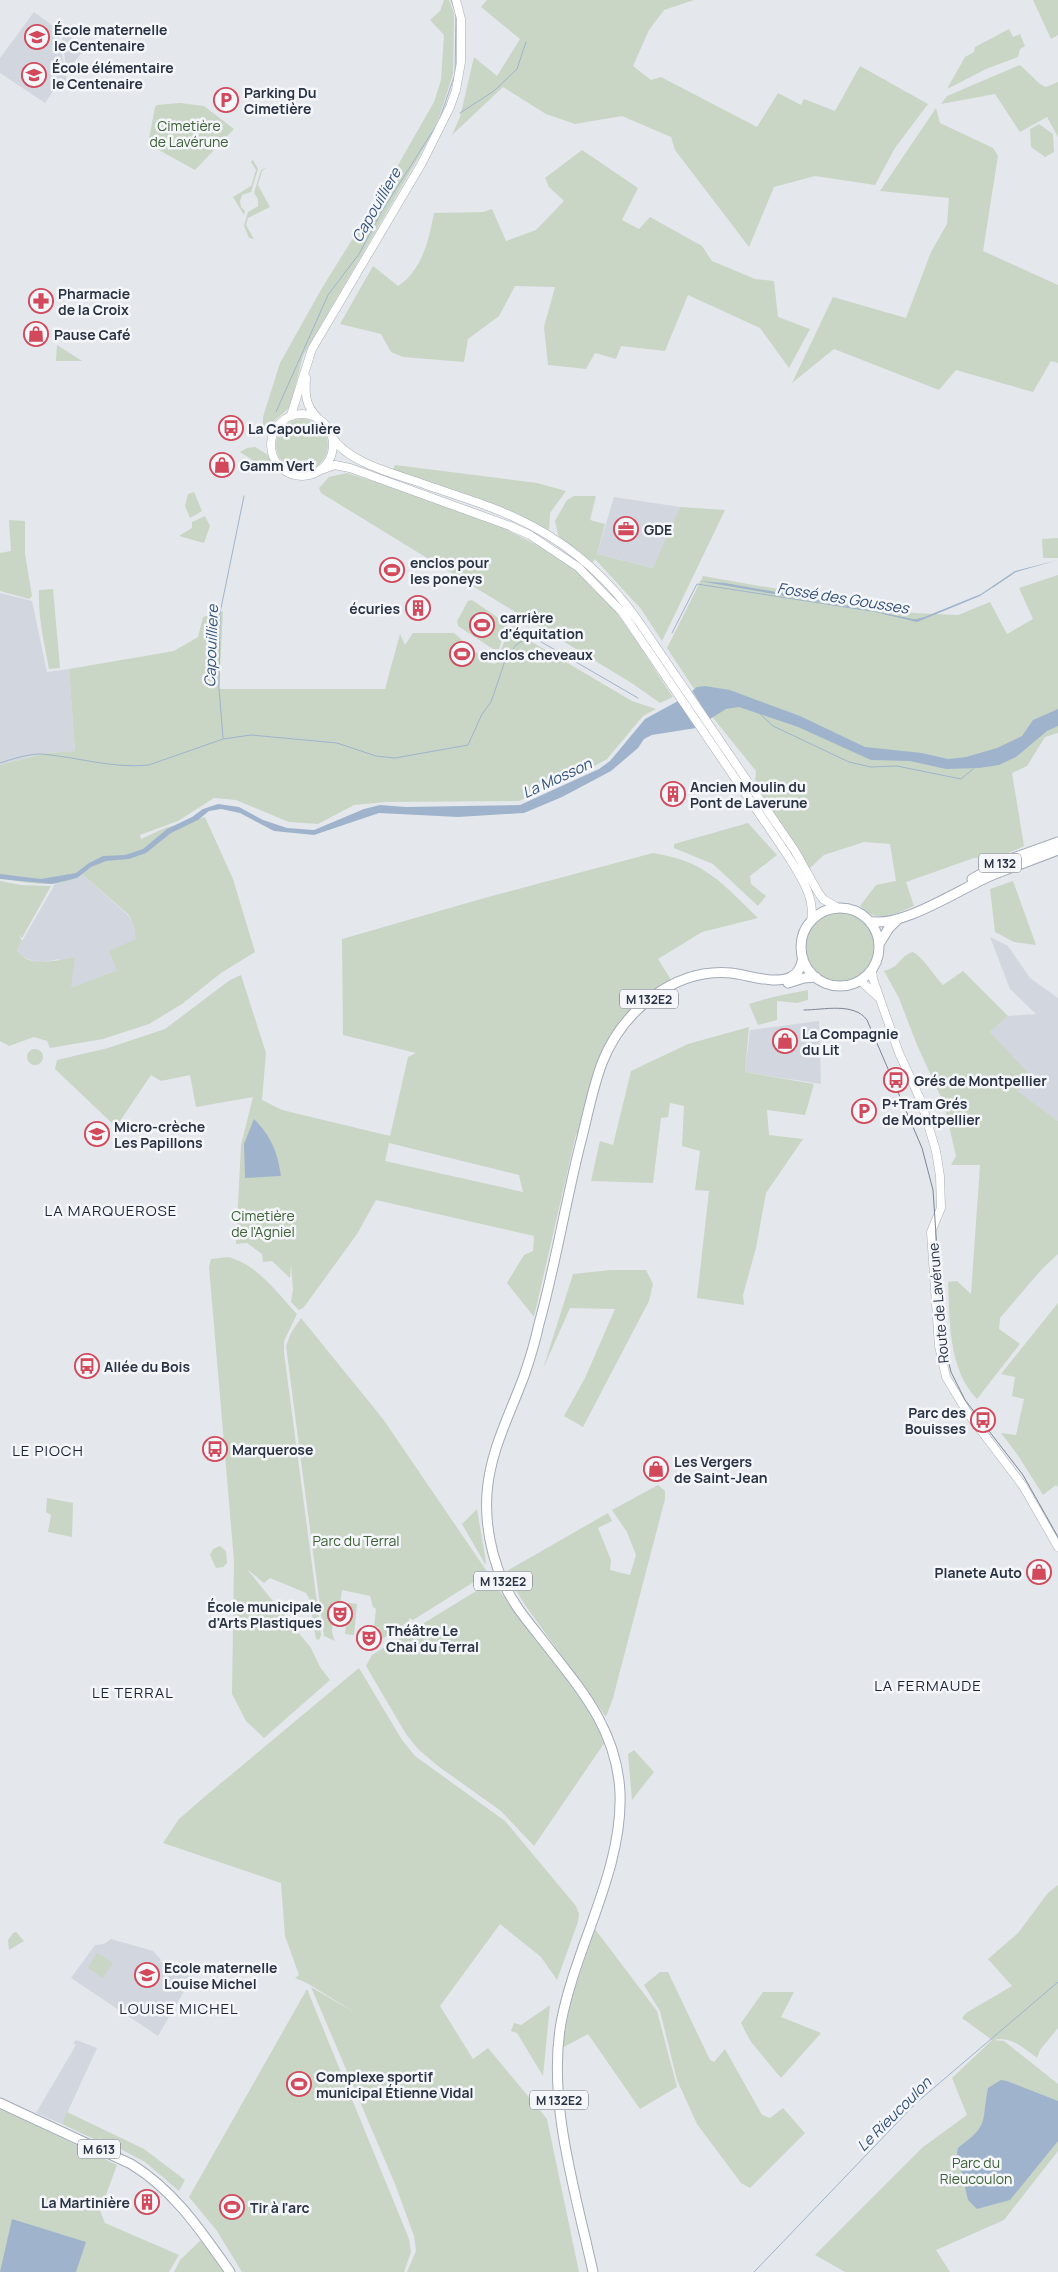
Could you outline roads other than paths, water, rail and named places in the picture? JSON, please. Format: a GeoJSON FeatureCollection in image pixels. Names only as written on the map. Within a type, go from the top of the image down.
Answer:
{"type":"FeatureCollection","features":[{"type":"Feature","properties":{"kind":"main road"},"geometry":{"type":"LineString","coordinates":[[291,416],[309,357],[320,334],[422,163],[450,107],[456,90],[461,62],[461,19],[456,0]]}},
{"type":"Feature","properties":{"kind":"main road"},"geometry":{"type":"LineString","coordinates":[[309,357],[305,394],[308,406],[326,426],[341,449],[367,464],[513,517],[532,526],[570,550],[616,591],[684,688],[705,727],[802,878],[812,905],[811,921],[802,939],[803,958],[806,965],[816,978],[828,984],[839,986],[861,981],[872,970],[878,958],[879,944],[874,928],[869,920],[856,911],[838,908],[828,910],[811,921]]}},
{"type":"Feature","properties":{"kind":"main road"},"geometry":{"type":"LineString","coordinates":[[319,418],[305,414],[291,416],[284,419],[273,431],[270,446],[274,461],[285,472],[295,476],[312,475],[335,465],[404,486],[510,526],[552,549],[578,567],[622,612],[676,692],[705,727],[795,850],[823,899],[838,908]]}},
{"type":"Feature","properties":{"kind":"main road"},"geometry":{"type":"LineString","coordinates":[[322,470],[333,452],[332,437]]}},
{"type":"Feature","properties":{"kind":"main road","name":"M 132"},"geometry":{"type":"LineString","coordinates":[[948,898],[970,881],[1002,862],[1058,842]]}},
{"type":"Feature","properties":{"kind":"main road","name":"M 132"},"geometry":{"type":"LineString","coordinates":[[869,920],[880,922],[906,915],[948,898],[990,876],[1058,850]]}},
{"type":"Feature","properties":{"kind":"main road","name":"M 132"},"geometry":{"type":"LineString","coordinates":[[879,944],[888,928],[906,915]]}},
{"type":"Feature","properties":{"kind":"main road","name":"M 132E2"},"geometry":{"type":"LineString","coordinates":[[764,979],[782,979],[794,976],[803,958]]}},
{"type":"Feature","properties":{"kind":"main road","name":"Route de Lavérune"},"geometry":{"type":"LineString","coordinates":[[872,970],[872,979],[927,1118],[940,1176],[941,1208],[931,1232],[939,1346],[946,1377],[967,1412],[1023,1486],[1058,1547]]}},
{"type":"Feature","properties":{"kind":"main road","name":"M 132E2"},"geometry":{"type":"LineString","coordinates":[[593,2272],[562,2126],[557,2090],[557,2064],[562,2019],[568,1991],[609,1867],[617,1830],[620,1800],[619,1776],[615,1754],[606,1730],[594,1709],[515,1604],[502,1579],[491,1546],[487,1492],[499,1438],[525,1373],[540,1323],[596,1079],[607,1052],[632,1014],[652,997],[676,982],[717,973],[764,979],[785,984],[804,978],[816,978]]}},
{"type":"Feature","properties":{"kind":"main road","name":"Route de Lavérune"},"geometry":{"type":"LineString","coordinates":[[861,981],[875,993],[884,1007]]}},
{"type":"Feature","properties":{"kind":"main road","name":"M 613"},"geometry":{"type":"LineString","coordinates":[[0,2102],[131,2164],[151,2176],[179,2202],[230,2272]]}},
{"type":"Feature","properties":{"kind":"water"},"geometry":{"type":"Polygon","coordinates":[[[1058,560],[1016,572],[980,596],[917,622],[871,611],[699,581],[725,583],[810,598],[917,620],[981,594],[1015,571],[1058,560]]]}},
{"type":"Feature","properties":{"kind":"water"},"geometry":{"type":"Polygon","coordinates":[[[705,686],[730,690],[800,716],[865,747],[922,753],[948,759],[966,757],[997,748],[1022,736],[1033,720],[1058,709],[1058,726],[1047,731],[1016,757],[999,765],[946,769],[910,761],[871,760],[798,727],[739,707],[726,709],[710,719],[692,691],[697,687],[705,686]]]}},
{"type":"Feature","properties":{"kind":"water"},"geometry":{"type":"Polygon","coordinates":[[[678,701],[696,728],[652,735],[644,739],[638,748],[611,771],[562,797],[524,813],[458,817],[379,813],[314,835],[274,831],[240,813],[221,809],[209,811],[198,820],[171,833],[146,853],[129,859],[106,861],[91,867],[77,878],[52,884],[0,879],[0,874],[41,879],[76,873],[89,863],[103,856],[125,855],[143,849],[167,829],[192,817],[203,809],[218,804],[239,807],[263,820],[287,828],[314,830],[364,809],[380,805],[406,807],[520,805],[599,769],[610,761],[645,719],[678,701]]]}},
{"type":"Feature","properties":{"kind":"water"},"geometry":{"type":"Polygon","coordinates":[[[254,1119],[273,1145],[281,1176],[245,1178],[244,1144],[254,1119]]]}},
{"type":"Feature","properties":{"kind":"water"},"geometry":{"type":"Polygon","coordinates":[[[1001,2080],[1058,2101],[1058,2141],[1010,2200],[977,2209],[968,2200],[957,2153],[958,2148],[980,2128],[984,2116],[988,2088],[1001,2080]]]}},
{"type":"Feature","properties":{"kind":"water"},"geometry":{"type":"Polygon","coordinates":[[[12,2219],[86,2242],[76,2272],[0,2272],[12,2219]]]}},
{"type":"Feature","properties":{"kind":"waterway","name":"Capouilliere"},"geometry":{"type":"LineString","coordinates":[[440,118],[455,74],[456,13],[451,0]]}},
{"type":"Feature","properties":{"kind":"waterway","name":"Capouilliere"},"geometry":{"type":"LineString","coordinates":[[460,113],[494,91],[517,69],[526,42]]}},
{"type":"Feature","properties":{"kind":"waterway","name":"Capouilliere"},"geometry":{"type":"LineString","coordinates":[[276,412],[328,295],[359,254],[382,211],[436,126]]}},
{"type":"Feature","properties":{"kind":"waterway","name":"Capouilliere"},"geometry":{"type":"LineString","coordinates":[[223,738],[219,688],[220,613],[244,496]]}},
{"type":"Feature","properties":{"kind":"waterway","name":"Fossé des Gousses"},"geometry":{"type":"LineString","coordinates":[[993,587],[1012,574]]}},
{"type":"Feature","properties":{"kind":"waterway","name":"Fossé des Gousses"},"geometry":{"type":"LineString","coordinates":[[672,633],[697,584],[871,611]]}},
{"type":"Feature","properties":{"kind":"waterway","name":"Fossé des Gousses"},"geometry":{"type":"LineString","coordinates":[[885,614],[914,620],[923,618]]}},
{"type":"Feature","properties":{"kind":"waterway","name":"Fossé des Gousses"},"geometry":{"type":"LineString","coordinates":[[0,763],[15,758],[41,754],[109,764],[149,765],[223,739],[251,735],[337,743],[376,756],[395,758],[468,745],[482,714],[491,702],[506,658],[516,645],[531,636],[638,698]]}},
{"type":"Feature","properties":{"kind":"waterway","name":"La Mosson"},"geometry":{"type":"LineString","coordinates":[[759,713],[773,726],[849,762],[871,767],[897,766],[961,779],[973,769]]}},
{"type":"Feature","properties":{"kind":"waterway","name":"Le Rieucoulon"},"geometry":{"type":"LineString","coordinates":[[754,2272],[916,2103],[1058,1982]]}},
{"type":"Feature","properties":{"kind":"tram line"},"geometry":{"type":"LineString","coordinates":[[804,1010],[846,1009],[861,1014],[867,1020],[922,1148],[933,1190],[943,1338],[951,1372],[965,1400],[1023,1475],[1058,1537]]}},
{"type":"Feature","properties":{"kind":"place","name":"École maternelle le Centenaire"},"geometry":{"type":"Point","coordinates":[37,37]}},
{"type":"Feature","properties":{"kind":"place","name":"École élémentaire le Centenaire"},"geometry":{"type":"Point","coordinates":[34,75]}},
{"type":"Feature","properties":{"kind":"place","name":"Parking Du Cimetière"},"geometry":{"type":"Point","coordinates":[226,100]}},
{"type":"Feature","properties":{"kind":"place","name":"Pharmacie de la Croix"},"geometry":{"type":"Point","coordinates":[41,301]}},
{"type":"Feature","properties":{"kind":"place","name":"Pause Café"},"geometry":{"type":"Point","coordinates":[36,334]}},
{"type":"Feature","properties":{"kind":"place","name":"La Capoulière"},"geometry":{"type":"Point","coordinates":[231,428]}},
{"type":"Feature","properties":{"kind":"place","name":"Gamm Vert"},"geometry":{"type":"Point","coordinates":[222,465]}},
{"type":"Feature","properties":{"kind":"place","name":"GDE"},"geometry":{"type":"Point","coordinates":[626,529]}},
{"type":"Feature","properties":{"kind":"place","name":"enclos pour les poneys"},"geometry":{"type":"Point","coordinates":[392,570]}},
{"type":"Feature","properties":{"kind":"place","name":"écuries"},"geometry":{"type":"Point","coordinates":[418,608]}},
{"type":"Feature","properties":{"kind":"place","name":"carrière d'équitation"},"geometry":{"type":"Point","coordinates":[482,625]}},
{"type":"Feature","properties":{"kind":"place","name":"enclos cheveaux"},"geometry":{"type":"Point","coordinates":[462,654]}},
{"type":"Feature","properties":{"kind":"place","name":"Ancien Moulin du Pont de Laverune"},"geometry":{"type":"Point","coordinates":[673,794]}},
{"type":"Feature","properties":{"kind":"place","name":"La Compagnie du Lit"},"geometry":{"type":"Point","coordinates":[785,1041]}},
{"type":"Feature","properties":{"kind":"place","name":"Grés de Montpellier"},"geometry":{"type":"Point","coordinates":[896,1080]}},
{"type":"Feature","properties":{"kind":"place","name":"P+Tram Grés de Montpellier"},"geometry":{"type":"Point","coordinates":[864,1111]}},
{"type":"Feature","properties":{"kind":"place","name":"Micro-crèche Les Papillons"},"geometry":{"type":"Point","coordinates":[97,1134]}},
{"type":"Feature","properties":{"kind":"place","name":"Allée du Bois"},"geometry":{"type":"Point","coordinates":[87,1366]}},
{"type":"Feature","properties":{"kind":"place","name":"Parc des Bouisses"},"geometry":{"type":"Point","coordinates":[983,1420]}},
{"type":"Feature","properties":{"kind":"place","name":"Marquerose"},"geometry":{"type":"Point","coordinates":[215,1449]}},
{"type":"Feature","properties":{"kind":"place","name":"Les Vergers de Saint-Jean"},"geometry":{"type":"Point","coordinates":[656,1469]}},
{"type":"Feature","properties":{"kind":"place","name":"Planete Auto"},"geometry":{"type":"Point","coordinates":[1039,1572]}},
{"type":"Feature","properties":{"kind":"place","name":"École municipale d'Arts Plastiques"},"geometry":{"type":"Point","coordinates":[340,1614]}},
{"type":"Feature","properties":{"kind":"place","name":"Théâtre Le Chai du Terral"},"geometry":{"type":"Point","coordinates":[369,1638]}},
{"type":"Feature","properties":{"kind":"place","name":"Ecole maternelle Louise Michel"},"geometry":{"type":"Point","coordinates":[147,1975]}},
{"type":"Feature","properties":{"kind":"place","name":"Complexe sportif municipal Étienne Vidal"},"geometry":{"type":"Point","coordinates":[299,2084]}},
{"type":"Feature","properties":{"kind":"place","name":"La Martinière"},"geometry":{"type":"Point","coordinates":[147,2202]}},
{"type":"Feature","properties":{"kind":"place","name":"Tir à l'arc"},"geometry":{"type":"Point","coordinates":[232,2207]}},
{"type":"Feature","properties":{"kind":"district","name":"LA MARQUEROSE"},"geometry":{"type":"Point","coordinates":[111,1210]}},
{"type":"Feature","properties":{"kind":"district","name":"LE PIOCH"},"geometry":{"type":"Point","coordinates":[48,1450]}},
{"type":"Feature","properties":{"kind":"district","name":"LA FERMAUDE"},"geometry":{"type":"Point","coordinates":[928,1685]}},
{"type":"Feature","properties":{"kind":"district","name":"LE TERRAL"},"geometry":{"type":"Point","coordinates":[133,1692]}},
{"type":"Feature","properties":{"kind":"district","name":"LOUISE MICHEL"},"geometry":{"type":"Point","coordinates":[179,2008]}},
{"type":"Feature","properties":{"kind":"park label","name":"Cimetière de Lavérune"},"geometry":{"type":"Point","coordinates":[189,134]}},
{"type":"Feature","properties":{"kind":"park label","name":"Cimetière de l'Agniel"},"geometry":{"type":"Point","coordinates":[263,1224]}},
{"type":"Feature","properties":{"kind":"park label","name":"Parc du Terral"},"geometry":{"type":"Point","coordinates":[356,1540]}},
{"type":"Feature","properties":{"kind":"park label","name":"Parc du Rieucoulon"},"geometry":{"type":"Point","coordinates":[976,2170]}}]}
